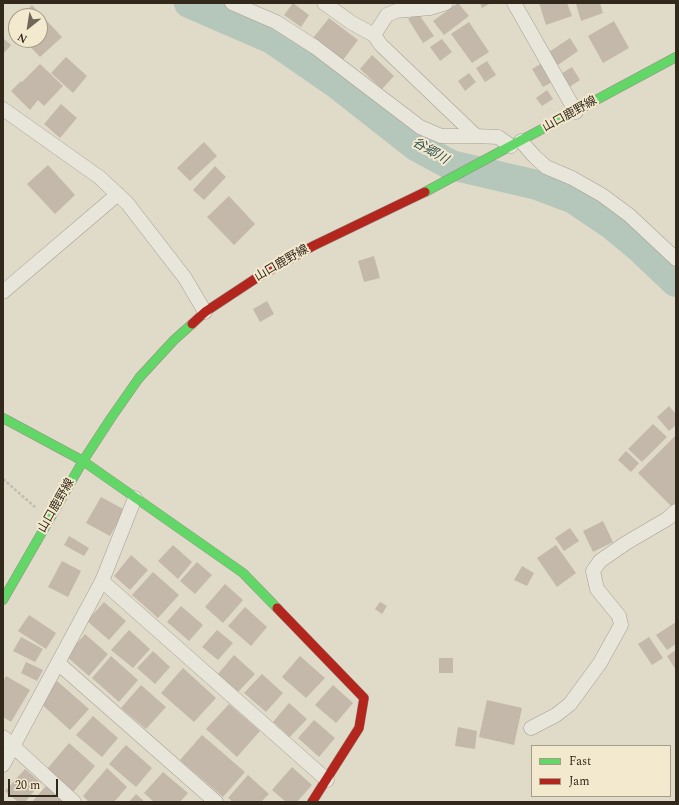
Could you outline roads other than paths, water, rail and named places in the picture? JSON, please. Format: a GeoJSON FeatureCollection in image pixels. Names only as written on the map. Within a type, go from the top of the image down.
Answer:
{"type":"FeatureCollection","features":[{"type":"Feature","properties":{"kind":"main road","name":"山口鹿野線"},"geometry":{"type":"LineString","coordinates":[[3,600],[83,461],[139,378],[174,340],[205,312],[258,277],[313,246],[443,183],[676,57]]}},
{"type":"Feature","properties":{"kind":"main road"},"geometry":{"type":"LineString","coordinates":[[3,418],[83,461],[243,573],[364,698],[359,728],[312,802]]}},
{"type":"Feature","properties":{"kind":"street"},"geometry":{"type":"LineString","coordinates":[[232,3],[276,22],[315,47],[420,128],[441,136],[498,137],[516,144],[534,156],[546,167],[572,178],[602,195],[629,215],[676,259]]}},
{"type":"Feature","properties":{"kind":"street"},"geometry":{"type":"LineString","coordinates":[[324,3],[352,23],[374,35],[381,45],[476,136]]}},
{"type":"Feature","properties":{"kind":"street"},"geometry":{"type":"LineString","coordinates":[[374,35],[387,15],[396,11],[430,8],[446,3]]}},
{"type":"Feature","properties":{"kind":"street"},"geometry":{"type":"LineString","coordinates":[[514,3],[576,112]]}},
{"type":"Feature","properties":{"kind":"street"},"geometry":{"type":"LineString","coordinates":[[3,109],[98,176],[127,202],[185,278],[205,312]]}},
{"type":"Feature","properties":{"kind":"street"},"geometry":{"type":"LineString","coordinates":[[3,292],[118,194]]}},
{"type":"Feature","properties":{"kind":"street"},"geometry":{"type":"LineString","coordinates":[[3,765],[8,741],[58,663],[102,581],[135,498]]}},
{"type":"Feature","properties":{"kind":"street"},"geometry":{"type":"LineString","coordinates":[[532,728],[556,715],[570,704],[600,663],[621,625],[619,616],[597,589],[593,570],[600,561],[626,543],[668,519],[676,511]]}},
{"type":"Feature","properties":{"kind":"street"},"geometry":{"type":"LineString","coordinates":[[102,581],[326,780]]}},
{"type":"Feature","properties":{"kind":"street"},"geometry":{"type":"LineString","coordinates":[[58,663],[216,802]]}},
{"type":"Feature","properties":{"kind":"street"},"geometry":{"type":"LineString","coordinates":[[8,741],[74,802]]}},
{"type":"Feature","properties":{"kind":"waterway","name":"谷郷川"},"geometry":{"type":"LineString","coordinates":[[189,3],[272,39],[337,84],[416,146],[451,165],[537,185],[574,199],[611,224],[640,248],[676,282]]}}]}
